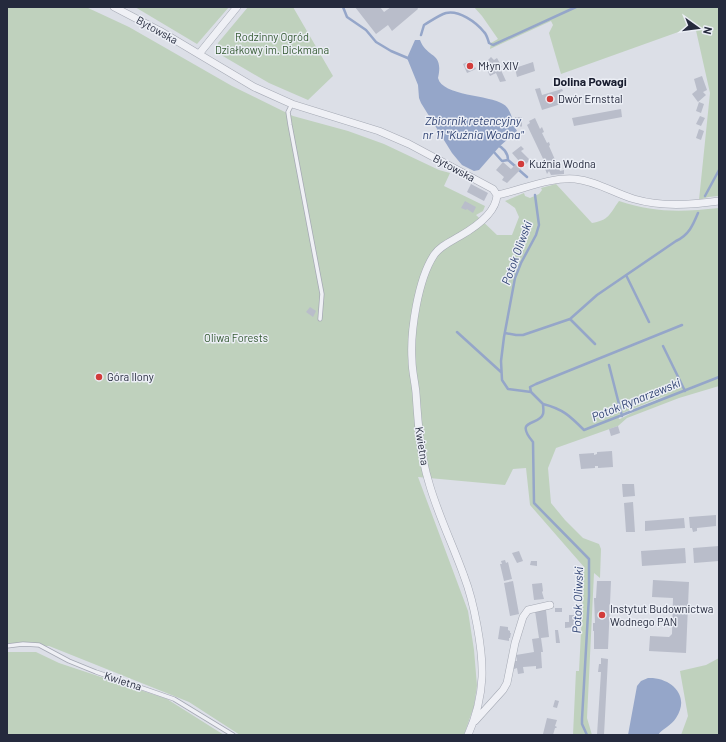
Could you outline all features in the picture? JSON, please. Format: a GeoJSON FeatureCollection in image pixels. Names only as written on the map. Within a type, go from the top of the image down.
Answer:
{"type":"FeatureCollection","features":[{"type":"Feature","properties":{"kind":"street","name":"Bytowska"},"geometry":{"type":"LineString","coordinates":[[114,7],[160,31],[254,87],[292,104],[379,131],[408,144],[493,189],[497,195]]}},
{"type":"Feature","properties":{"kind":"street"},"geometry":{"type":"LineString","coordinates":[[200,54],[237,7]]}},
{"type":"Feature","properties":{"kind":"street"},"geometry":{"type":"LineString","coordinates":[[497,195],[566,179],[584,181],[634,199],[666,204],[686,205],[719,201]]}},
{"type":"Feature","properties":{"kind":"street","name":"Kwietna"},"geometry":{"type":"LineString","coordinates":[[468,735],[474,722],[480,695],[482,662],[470,595],[425,470],[412,360],[413,322],[426,272],[433,256],[441,246],[462,235],[484,218],[497,203],[497,195]]}},
{"type":"Feature","properties":{"kind":"street","name":"Kwietna"},"geometry":{"type":"LineString","coordinates":[[474,722],[503,690],[507,683],[515,643],[523,617],[528,610],[550,606]]}},
{"type":"Feature","properties":{"kind":"lane"},"geometry":{"type":"LineString","coordinates":[[292,104],[288,112],[290,125],[322,294],[320,319]]}},
{"type":"Feature","properties":{"kind":"lane","name":"Kwietna"},"geometry":{"type":"LineString","coordinates":[[7,646],[23,644],[39,645],[69,661],[96,672],[174,698],[233,735]]}},
{"type":"Feature","properties":{"kind":"green space","name":"Oliwa Forests"},"geometry":{"type":"Polygon","coordinates":[[[7,7],[86,7],[129,27],[232,86],[293,116],[348,131],[384,144],[439,170],[450,173],[444,186],[485,206],[483,211],[476,215],[497,235],[512,235],[519,217],[515,208],[505,201],[524,193],[525,196],[530,198],[539,194],[542,190],[541,188],[556,184],[592,223],[598,222],[605,218],[611,213],[619,201],[657,210],[681,211],[719,208],[719,386],[679,398],[627,418],[618,426],[556,448],[548,468],[551,503],[583,538],[599,544],[601,549],[600,578],[594,573],[587,718],[592,735],[573,735],[576,671],[579,671],[583,593],[581,581],[584,567],[530,505],[526,468],[513,469],[505,485],[418,477],[468,611],[474,650],[477,686],[474,706],[464,735],[240,735],[189,702],[49,646],[7,645],[7,7]],[[667,395],[618,415],[620,419],[667,395]]]}},
{"type":"Feature","properties":{"kind":"green space","name":"Rodzinny Ogród Działkowy im. Dickmana"},"geometry":{"type":"Polygon","coordinates":[[[135,7],[229,7],[197,44],[135,7]]]}},
{"type":"Feature","properties":{"kind":"green space","name":"Rodzinny Ogród Działkowy im. Dickmana"},"geometry":{"type":"Polygon","coordinates":[[[248,7],[293,7],[333,76],[308,100],[269,83],[216,52],[218,43],[248,7]]]}},
{"type":"Feature","properties":{"kind":"green space"},"geometry":{"type":"Polygon","coordinates":[[[474,7],[719,7],[719,196],[699,200],[710,93],[695,26],[561,74],[549,33],[553,25],[551,21],[490,49],[491,43],[498,39],[474,7]]]}},
{"type":"Feature","properties":{"kind":"green space"},"geometry":{"type":"Polygon","coordinates":[[[7,652],[36,652],[59,663],[167,699],[224,735],[7,735],[7,652]]]}},
{"type":"Feature","properties":{"kind":"green space"},"geometry":{"type":"Polygon","coordinates":[[[719,658],[719,735],[681,735],[688,716],[680,671],[706,665],[719,658]]]}},
{"type":"Feature","properties":{"kind":"water","name":"Zbiornik retencyjny nr 11 \"Kuźnia Wodna\""},"geometry":{"type":"Polygon","coordinates":[[[415,40],[420,40],[423,46],[437,59],[439,63],[438,78],[441,84],[457,92],[497,101],[506,106],[510,112],[517,131],[500,146],[479,170],[474,171],[462,165],[452,153],[421,103],[418,85],[407,58],[415,40]]]}},
{"type":"Feature","properties":{"kind":"water"},"geometry":{"type":"Polygon","coordinates":[[[648,678],[664,681],[671,684],[676,689],[680,695],[680,710],[674,721],[658,735],[628,735],[637,686],[641,681],[648,678]]]}},
{"type":"Feature","properties":{"kind":"building"},"geometry":{"type":"Polygon","coordinates":[[[355,7],[380,7],[384,12],[391,7],[417,7],[418,9],[392,31],[388,25],[376,34],[355,7]]]}},
{"type":"Feature","properties":{"kind":"building"},"geometry":{"type":"Polygon","coordinates":[[[491,57],[494,60],[497,58],[502,67],[500,68],[506,81],[500,82],[496,73],[490,76],[484,64],[489,62],[488,60],[491,57]]]}},
{"type":"Feature","properties":{"kind":"building","name":"Młyn XIV"},"geometry":{"type":"Polygon","coordinates":[[[472,60],[476,69],[467,73],[463,64],[472,60]]]}},
{"type":"Feature","properties":{"kind":"building"},"geometry":{"type":"Polygon","coordinates":[[[533,62],[535,71],[517,77],[515,68],[533,62]]]}},
{"type":"Feature","properties":{"kind":"building"},"geometry":{"type":"Polygon","coordinates":[[[702,76],[707,90],[703,92],[706,95],[698,102],[692,94],[697,90],[694,79],[702,76]]]}},
{"type":"Feature","properties":{"kind":"building","name":"Dwór Ernsttal"},"geometry":{"type":"Polygon","coordinates":[[[540,88],[542,95],[562,89],[563,91],[560,92],[564,103],[542,110],[535,89],[540,88]]]}},
{"type":"Feature","properties":{"kind":"building"},"geometry":{"type":"Polygon","coordinates":[[[699,102],[704,104],[701,113],[696,111],[699,102]]]}},
{"type":"Feature","properties":{"kind":"building"},"geometry":{"type":"Polygon","coordinates":[[[621,109],[622,117],[574,126],[572,118],[621,109]]]}},
{"type":"Feature","properties":{"kind":"building"},"geometry":{"type":"Polygon","coordinates":[[[700,116],[705,118],[701,126],[696,124],[700,116]]]}},
{"type":"Feature","properties":{"kind":"building"},"geometry":{"type":"Polygon","coordinates":[[[515,117],[522,117],[521,127],[518,124],[518,121],[516,121],[515,117]]]}},
{"type":"Feature","properties":{"kind":"building"},"geometry":{"type":"Polygon","coordinates":[[[535,118],[540,129],[542,127],[544,132],[542,133],[547,143],[549,142],[549,146],[560,171],[564,170],[564,174],[551,175],[549,171],[547,174],[544,166],[546,165],[527,125],[530,123],[529,121],[535,118]]]}},
{"type":"Feature","properties":{"kind":"building"},"geometry":{"type":"Polygon","coordinates":[[[699,129],[704,131],[701,140],[696,138],[699,129]]]}},
{"type":"Feature","properties":{"kind":"building","name":"Kuźnia Wodna"},"geometry":{"type":"Polygon","coordinates":[[[521,146],[524,149],[521,151],[530,160],[507,183],[502,180],[504,177],[496,170],[503,162],[511,169],[519,161],[512,153],[521,146]]]}},
{"type":"Feature","properties":{"kind":"building"},"geometry":{"type":"Polygon","coordinates":[[[471,184],[488,193],[484,201],[467,192],[471,184]]]}},
{"type":"Feature","properties":{"kind":"building"},"geometry":{"type":"Polygon","coordinates":[[[465,201],[476,207],[473,213],[467,209],[461,208],[465,201]]]}},
{"type":"Feature","properties":{"kind":"building"},"geometry":{"type":"Polygon","coordinates":[[[310,307],[316,311],[313,317],[306,312],[310,307]]]}},
{"type":"Feature","properties":{"kind":"building"},"geometry":{"type":"Polygon","coordinates":[[[618,426],[620,433],[611,436],[609,429],[618,426]]]}},
{"type":"Feature","properties":{"kind":"building"},"geometry":{"type":"Polygon","coordinates":[[[612,451],[613,467],[598,468],[598,466],[595,466],[595,468],[581,469],[579,454],[594,453],[594,455],[597,454],[597,452],[612,451]]]}},
{"type":"Feature","properties":{"kind":"building"},"geometry":{"type":"Polygon","coordinates":[[[622,484],[634,484],[635,496],[623,497],[622,484]]]}},
{"type":"Feature","properties":{"kind":"building"},"geometry":{"type":"Polygon","coordinates":[[[633,502],[635,532],[626,532],[624,503],[633,502]]]}},
{"type":"Feature","properties":{"kind":"building"},"geometry":{"type":"Polygon","coordinates":[[[716,515],[716,526],[697,528],[697,531],[693,532],[692,528],[690,528],[689,517],[716,515]]]}},
{"type":"Feature","properties":{"kind":"building"},"geometry":{"type":"Polygon","coordinates":[[[684,518],[685,528],[645,531],[645,521],[684,518]]]}},
{"type":"Feature","properties":{"kind":"building"},"geometry":{"type":"Polygon","coordinates":[[[719,546],[719,561],[694,563],[693,548],[719,546]]]}},
{"type":"Feature","properties":{"kind":"building"},"geometry":{"type":"Polygon","coordinates":[[[685,548],[686,563],[642,566],[641,551],[685,548]]]}},
{"type":"Feature","properties":{"kind":"building"},"geometry":{"type":"Polygon","coordinates":[[[519,551],[523,561],[517,563],[512,553],[519,551]]]}},
{"type":"Feature","properties":{"kind":"building"},"geometry":{"type":"Polygon","coordinates":[[[505,560],[506,563],[508,562],[512,579],[504,581],[500,564],[502,564],[501,561],[505,560]]]}},
{"type":"Feature","properties":{"kind":"building"},"geometry":{"type":"Polygon","coordinates":[[[531,561],[537,561],[537,566],[530,565],[531,561]]]}},
{"type":"Feature","properties":{"kind":"building"},"geometry":{"type":"Polygon","coordinates":[[[653,580],[689,582],[686,653],[649,651],[650,636],[669,637],[672,634],[673,598],[652,597],[653,580]]]}},
{"type":"Feature","properties":{"kind":"building"},"geometry":{"type":"Polygon","coordinates":[[[513,581],[519,614],[510,616],[504,583],[513,581]]]}},
{"type":"Feature","properties":{"kind":"building","name":"Instytut Budownictwa Wodnego PAN"},"geometry":{"type":"Polygon","coordinates":[[[597,581],[611,581],[608,649],[594,649],[594,598],[596,598],[597,581]]]}},
{"type":"Feature","properties":{"kind":"building"},"geometry":{"type":"Polygon","coordinates":[[[542,583],[544,599],[534,600],[532,584],[542,583]]]}},
{"type":"Feature","properties":{"kind":"building"},"geometry":{"type":"Polygon","coordinates":[[[555,608],[562,608],[562,612],[555,612],[555,608]]]}},
{"type":"Feature","properties":{"kind":"building"},"geometry":{"type":"Polygon","coordinates":[[[546,610],[549,637],[541,638],[543,652],[541,652],[542,668],[536,669],[536,666],[523,667],[524,673],[518,674],[517,668],[514,669],[514,661],[517,661],[516,655],[534,652],[532,639],[539,638],[535,611],[546,610]]]}},
{"type":"Feature","properties":{"kind":"building"},"geometry":{"type":"Polygon","coordinates":[[[569,615],[575,615],[574,627],[565,628],[565,622],[569,622],[569,615]]]}},
{"type":"Feature","properties":{"kind":"building"},"geometry":{"type":"Polygon","coordinates":[[[500,626],[508,627],[508,630],[511,633],[509,641],[498,639],[500,626]]]}},
{"type":"Feature","properties":{"kind":"building"},"geometry":{"type":"Polygon","coordinates":[[[555,630],[558,630],[560,643],[556,643],[555,630]]]}},
{"type":"Feature","properties":{"kind":"building"},"geometry":{"type":"Polygon","coordinates":[[[601,658],[608,659],[604,735],[597,735],[601,672],[598,672],[599,664],[601,664],[601,658]]]}},
{"type":"Feature","properties":{"kind":"building"},"geometry":{"type":"Polygon","coordinates":[[[555,700],[559,701],[557,708],[553,707],[555,700]]]}},
{"type":"Feature","properties":{"kind":"building"},"geometry":{"type":"Polygon","coordinates":[[[547,718],[557,720],[555,726],[557,727],[555,728],[553,735],[543,734],[547,718]]]}},
{"type":"Feature","properties":{"kind":"waterway","name":"Potok Oliwski"},"geometry":{"type":"LineString","coordinates":[[343,7],[347,17],[366,30],[376,42],[391,51],[410,59]]}},
{"type":"Feature","properties":{"kind":"waterway"},"geometry":{"type":"LineString","coordinates":[[421,35],[424,25],[446,13],[456,13],[477,24],[487,36],[489,43],[493,45],[576,7]]}},
{"type":"Feature","properties":{"kind":"waterway","name":"Potok Oliwski"},"geometry":{"type":"LineString","coordinates":[[497,145],[505,151],[508,160],[515,166]]}},
{"type":"Feature","properties":{"kind":"waterway","name":"Potok Oliwski"},"geometry":{"type":"LineString","coordinates":[[493,151],[502,161],[508,160]]}},
{"type":"Feature","properties":{"kind":"waterway","name":"Potok Oliwski"},"geometry":{"type":"LineString","coordinates":[[519,170],[527,177]]}},
{"type":"Feature","properties":{"kind":"waterway"},"geometry":{"type":"LineString","coordinates":[[705,196],[719,170]]}},
{"type":"Feature","properties":{"kind":"waterway","name":"Potok Oliwski"},"geometry":{"type":"LineString","coordinates":[[535,195],[539,225],[536,235],[515,278],[504,337],[501,361],[502,380],[508,389],[531,392],[543,404],[543,413],[541,418],[529,424],[526,429],[533,442],[534,503],[589,559],[589,596],[582,719],[582,724],[587,735]]}},
{"type":"Feature","properties":{"kind":"waterway"},"geometry":{"type":"LineString","coordinates":[[505,333],[523,335],[570,319],[597,295],[684,236],[692,226],[698,213]]}},
{"type":"Feature","properties":{"kind":"waterway"},"geometry":{"type":"LineString","coordinates":[[626,275],[649,322]]}},
{"type":"Feature","properties":{"kind":"waterway"},"geometry":{"type":"LineString","coordinates":[[570,319],[595,344]]}},
{"type":"Feature","properties":{"kind":"waterway"},"geometry":{"type":"LineString","coordinates":[[531,392],[530,387],[536,384],[682,325]]}},
{"type":"Feature","properties":{"kind":"waterway"},"geometry":{"type":"LineString","coordinates":[[457,332],[501,372]]}},
{"type":"Feature","properties":{"kind":"waterway"},"geometry":{"type":"LineString","coordinates":[[663,346],[685,391]]}},
{"type":"Feature","properties":{"kind":"waterway"},"geometry":{"type":"LineString","coordinates":[[609,365],[622,416]]}},
{"type":"Feature","properties":{"kind":"waterway","name":"Potok Rynarzewski"},"geometry":{"type":"LineString","coordinates":[[543,404],[556,408],[566,414],[584,430],[719,377]]}},
{"type":"Feature","properties":{"kind":"place","name":"Młyn XIV"},"geometry":{"type":"Point","coordinates":[470,66]}},
{"type":"Feature","properties":{"kind":"place","name":"Dwór Ernsttal"},"geometry":{"type":"Point","coordinates":[550,99]}},
{"type":"Feature","properties":{"kind":"place","name":"Kuźnia Wodna"},"geometry":{"type":"Point","coordinates":[521,164]}},
{"type":"Feature","properties":{"kind":"place","name":"Góra Ilony"},"geometry":{"type":"Point","coordinates":[99,377]}},
{"type":"Feature","properties":{"kind":"place","name":"Instytut Budownictwa Wodnego PAN"},"geometry":{"type":"Point","coordinates":[602,615]}},
{"type":"Feature","properties":{"kind":"district","name":"Dolina Powagi"},"geometry":{"type":"Point","coordinates":[590,82]}}]}
